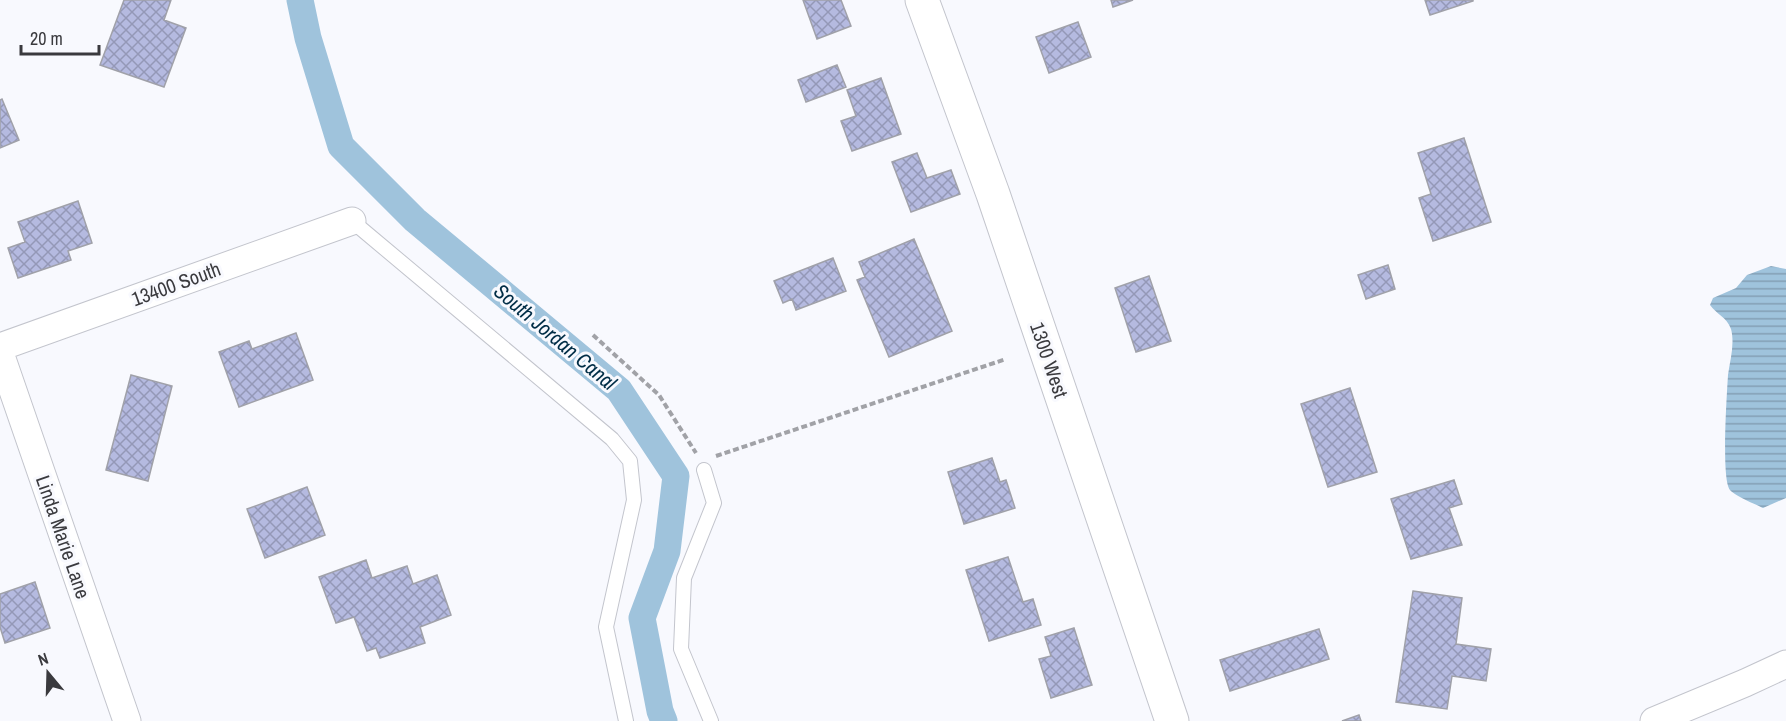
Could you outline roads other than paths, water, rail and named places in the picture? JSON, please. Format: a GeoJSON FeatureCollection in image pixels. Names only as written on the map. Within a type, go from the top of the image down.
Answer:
{"type":"FeatureCollection","features":[{"type":"Feature","properties":{"kind":"street","name":"1300 West"},"geometry":{"type":"LineString","coordinates":[[922,0],[993,194],[1172,721]]}},
{"type":"Feature","properties":{"kind":"street","name":"13400 South"},"geometry":{"type":"LineString","coordinates":[[0,347],[352,221]]}},
{"type":"Feature","properties":{"kind":"street","name":"Linda Marie Lane"},"geometry":{"type":"LineString","coordinates":[[0,353],[127,721]]}},
{"type":"Feature","properties":{"kind":"street"},"geometry":{"type":"LineString","coordinates":[[1654,721],[1786,664]]}},
{"type":"Feature","properties":{"kind":"lane"},"geometry":{"type":"LineString","coordinates":[[352,221],[612,439],[630,461],[634,500],[606,627],[626,721]]}},
{"type":"Feature","properties":{"kind":"lane"},"geometry":{"type":"LineString","coordinates":[[702,466],[714,503],[684,578],[681,649],[711,721]]}},
{"type":"Feature","properties":{"kind":"water"},"geometry":{"type":"Polygon","coordinates":[[[1771,266],[1786,269],[1786,498],[1763,508],[1730,490],[1727,483],[1726,416],[1732,335],[1727,321],[1710,305],[1713,298],[1736,288],[1747,275],[1771,266]]]}},
{"type":"Feature","properties":{"kind":"waterway","name":"South Jordan Canal"},"geometry":{"type":"LineString","coordinates":[[300,0],[308,38],[341,146],[415,220],[619,390],[676,476],[667,551],[642,618],[660,711],[664,721]]}}]}
